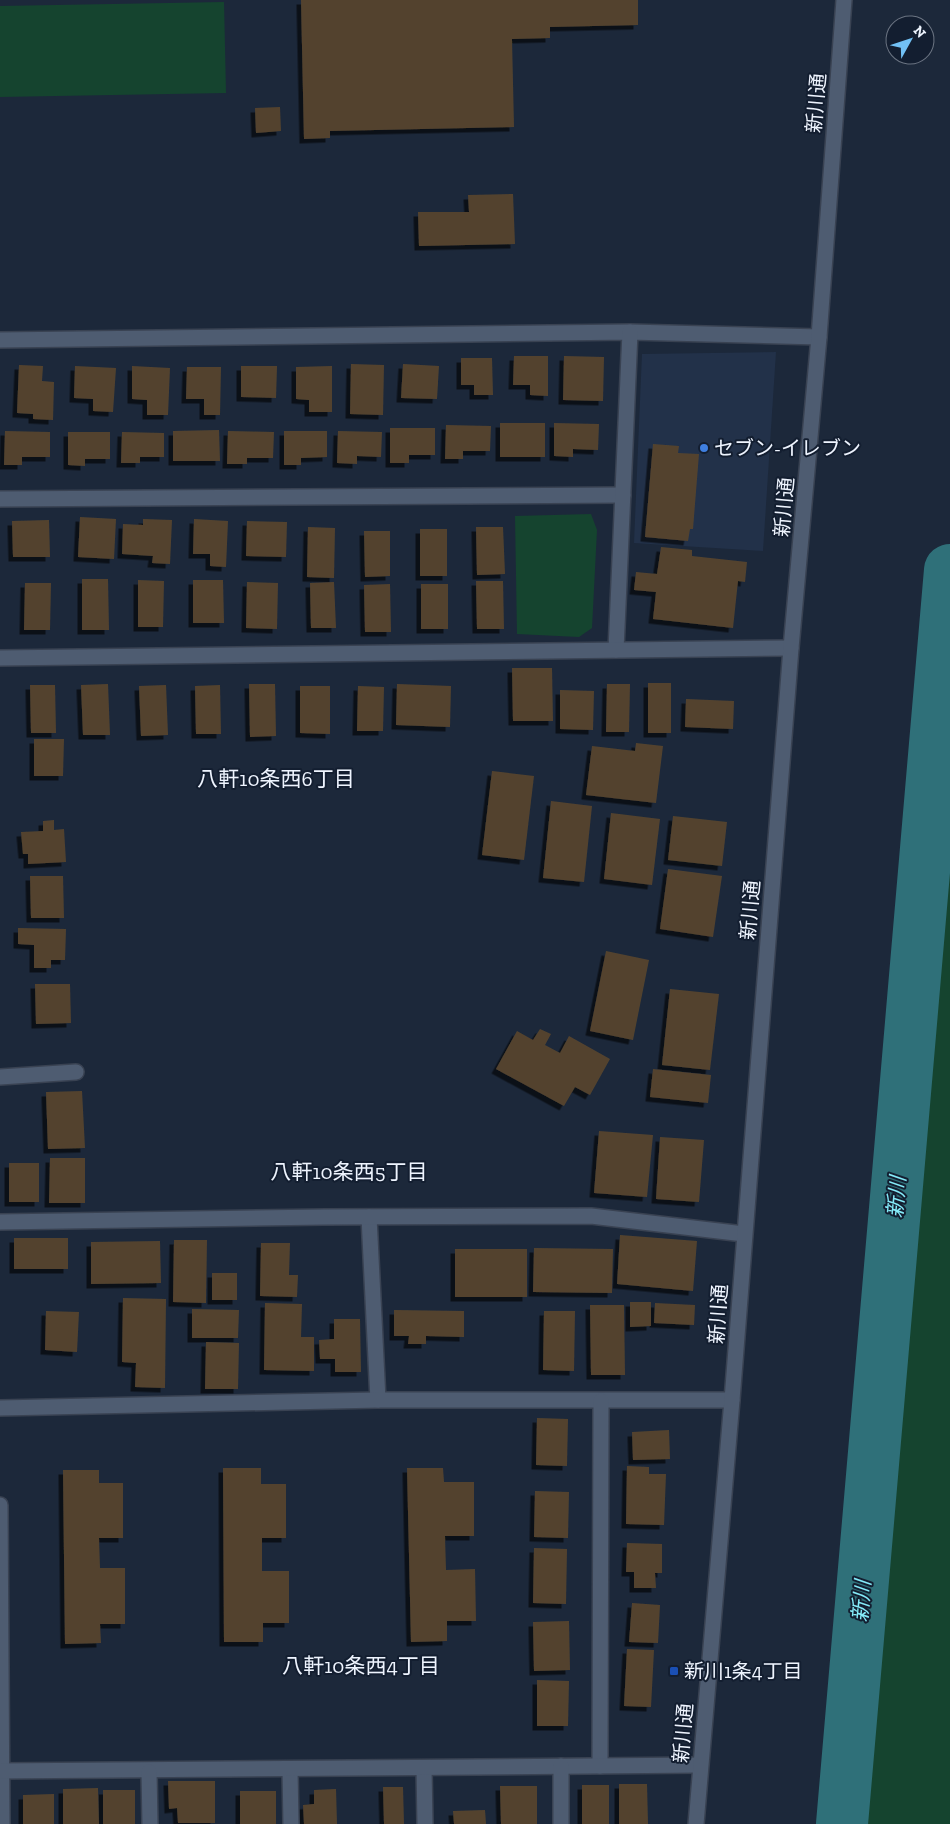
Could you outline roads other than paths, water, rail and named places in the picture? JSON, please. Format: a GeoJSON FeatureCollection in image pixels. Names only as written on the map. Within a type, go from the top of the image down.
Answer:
{"type":"FeatureCollection","features":[{"type":"Feature","properties":{"kind":"street","name":"新川通"},"geometry":{"type":"LineString","coordinates":[[696,1824],[732,1400],[791,648],[819,338],[844,0]]}},
{"type":"Feature","properties":{"kind":"street"},"geometry":{"type":"LineString","coordinates":[[0,340],[630,332],[819,338]]}},
{"type":"Feature","properties":{"kind":"street"},"geometry":{"type":"LineString","coordinates":[[616,650],[630,332]]}},
{"type":"Feature","properties":{"kind":"street"},"geometry":{"type":"LineString","coordinates":[[0,499],[623,495]]}},
{"type":"Feature","properties":{"kind":"street"},"geometry":{"type":"LineString","coordinates":[[0,658],[791,648]]}},
{"type":"Feature","properties":{"kind":"street"},"geometry":{"type":"LineString","coordinates":[[0,1077],[76,1072]]}},
{"type":"Feature","properties":{"kind":"street"},"geometry":{"type":"LineString","coordinates":[[0,1222],[591,1216],[744,1234]]}},
{"type":"Feature","properties":{"kind":"street"},"geometry":{"type":"LineString","coordinates":[[369,1217],[378,1400]]}},
{"type":"Feature","properties":{"kind":"street"},"geometry":{"type":"LineString","coordinates":[[0,1408],[378,1400],[732,1400]]}},
{"type":"Feature","properties":{"kind":"street"},"geometry":{"type":"LineString","coordinates":[[600,1401],[600,1766]]}},
{"type":"Feature","properties":{"kind":"street"},"geometry":{"type":"LineString","coordinates":[[0,1506],[2,1824]]}},
{"type":"Feature","properties":{"kind":"street"},"geometry":{"type":"LineString","coordinates":[[2,1772],[700,1765]]}},
{"type":"Feature","properties":{"kind":"street"},"geometry":{"type":"LineString","coordinates":[[561,1766],[561,1824]]}},
{"type":"Feature","properties":{"kind":"street"},"geometry":{"type":"LineString","coordinates":[[424,1768],[425,1824]]}},
{"type":"Feature","properties":{"kind":"street"},"geometry":{"type":"LineString","coordinates":[[290,1770],[291,1824]]}},
{"type":"Feature","properties":{"kind":"street"},"geometry":{"type":"LineString","coordinates":[[148,1772],[150,1824]]}},
{"type":"Feature","properties":{"kind":"waterway","name":"新川"},"geometry":{"type":"LineString","coordinates":[[842,1824],[950,570]]}},
{"type":"Feature","properties":{"kind":"place","name":"セブン-イレブン"},"geometry":{"type":"Point","coordinates":[704,448]}},
{"type":"Feature","properties":{"kind":"place","name":"新川1条4丁目"},"geometry":{"type":"Point","coordinates":[674,1671]}},
{"type":"Feature","properties":{"kind":"district","name":"八軒10条西6丁目"},"geometry":{"type":"Point","coordinates":[276,778]}},
{"type":"Feature","properties":{"kind":"district","name":"八軒10条西5丁目"},"geometry":{"type":"Point","coordinates":[349,1171]}},
{"type":"Feature","properties":{"kind":"district","name":"八軒10条西4丁目"},"geometry":{"type":"Point","coordinates":[361,1665]}}]}
